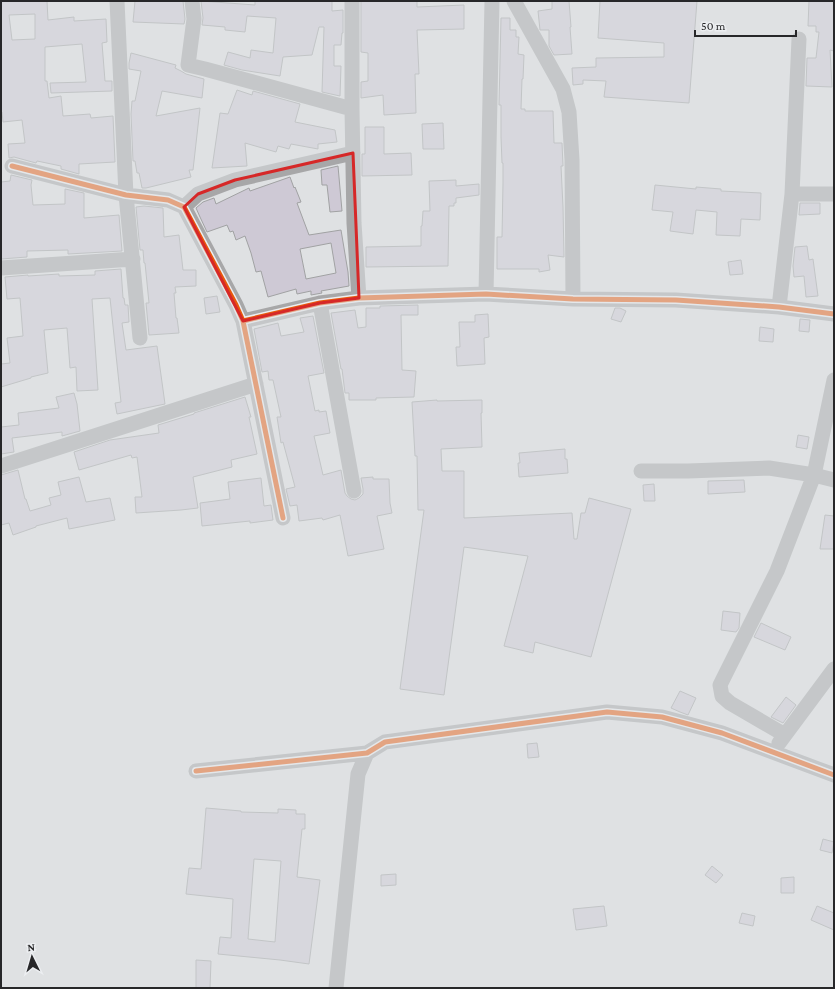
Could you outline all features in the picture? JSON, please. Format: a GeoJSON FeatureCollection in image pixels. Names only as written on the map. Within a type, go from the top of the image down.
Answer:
{"type":"FeatureCollection","features":[{"type":"Feature","properties":{"kind":"street"},"geometry":{"type":"LineString","coordinates":[[117,1],[126,195],[140,338]]}},
{"type":"Feature","properties":{"kind":"street"},"geometry":{"type":"LineString","coordinates":[[192,1],[194,19],[188,65],[205,68],[352,109]]}},
{"type":"Feature","properties":{"kind":"street"},"geometry":{"type":"LineString","coordinates":[[352,1],[354,223],[359,298]]}},
{"type":"Feature","properties":{"kind":"street"},"geometry":{"type":"LineString","coordinates":[[486,294],[492,1]]}},
{"type":"Feature","properties":{"kind":"street"},"geometry":{"type":"LineString","coordinates":[[514,1],[563,89],[569,112],[572,160],[573,299]]}},
{"type":"Feature","properties":{"kind":"street"},"geometry":{"type":"LineString","coordinates":[[779,307],[792,194],[799,39]]}},
{"type":"Feature","properties":{"kind":"street"},"geometry":{"type":"LineString","coordinates":[[184,207],[198,194],[235,180],[353,153]]}},
{"type":"Feature","properties":{"kind":"street"},"geometry":{"type":"LineString","coordinates":[[12,166],[126,195],[168,200],[184,207],[243,321],[283,518]]}},
{"type":"Feature","properties":{"kind":"street"},"geometry":{"type":"LineString","coordinates":[[792,194],[834,194]]}},
{"type":"Feature","properties":{"kind":"street"},"geometry":{"type":"LineString","coordinates":[[1,268],[132,259]]}},
{"type":"Feature","properties":{"kind":"street"},"geometry":{"type":"LineString","coordinates":[[243,321],[320,303],[359,298],[486,294],[573,299],[676,300],[779,307],[834,314]]}},
{"type":"Feature","properties":{"kind":"street"},"geometry":{"type":"LineString","coordinates":[[320,303],[354,491]]}},
{"type":"Feature","properties":{"kind":"street"},"geometry":{"type":"LineString","coordinates":[[785,735],[730,703],[722,696],[720,685],[777,571],[814,475],[834,380]]}},
{"type":"Feature","properties":{"kind":"street"},"geometry":{"type":"LineString","coordinates":[[1,466],[256,384]]}},
{"type":"Feature","properties":{"kind":"street"},"geometry":{"type":"LineString","coordinates":[[641,471],[688,472],[769,468],[814,475],[834,480]]}},
{"type":"Feature","properties":{"kind":"street"},"geometry":{"type":"LineString","coordinates":[[772,752],[834,669]]}},
{"type":"Feature","properties":{"kind":"street"},"geometry":{"type":"LineString","coordinates":[[196,771],[367,753],[385,742],[607,712],[662,717],[722,733],[834,775]]}},
{"type":"Feature","properties":{"kind":"street"},"geometry":{"type":"LineString","coordinates":[[336,988],[358,774],[367,753]]}},
{"type":"Feature","properties":{"kind":"highlighted area"},"geometry":{"type":"Polygon","coordinates":[[[353,153],[359,298],[320,303],[243,321],[184,207],[198,194],[235,180],[353,153]]]}},
{"type":"Feature","properties":{"kind":"building"},"geometry":{"type":"Polygon","coordinates":[[[1,1],[47,1],[48,20],[74,17],[74,21],[106,19],[107,42],[102,43],[105,81],[112,81],[112,91],[51,93],[50,83],[86,82],[82,44],[45,47],[45,81],[47,81],[49,98],[61,96],[63,116],[90,114],[91,118],[113,116],[115,162],[79,164],[79,174],[61,169],[61,166],[37,161],[36,163],[14,157],[9,158],[8,144],[25,143],[22,120],[3,122],[2,112],[1,113],[1,1]],[[35,14],[9,15],[12,40],[35,39],[35,14]]]}},
{"type":"Feature","properties":{"kind":"building"},"geometry":{"type":"Polygon","coordinates":[[[135,1],[183,1],[185,19],[184,24],[133,22],[135,1]]]}},
{"type":"Feature","properties":{"kind":"building"},"geometry":{"type":"Polygon","coordinates":[[[201,1],[255,5],[255,1],[332,1],[332,11],[343,10],[343,33],[341,45],[334,45],[334,66],[341,66],[340,96],[322,92],[324,27],[319,27],[312,55],[283,57],[280,76],[242,70],[224,65],[228,52],[250,58],[251,50],[273,53],[276,18],[247,16],[245,32],[225,30],[225,27],[202,25],[203,18],[201,1]]]}},
{"type":"Feature","properties":{"kind":"building"},"geometry":{"type":"Polygon","coordinates":[[[361,1],[417,1],[417,7],[464,5],[464,29],[417,30],[419,74],[415,74],[416,113],[384,115],[383,95],[361,98],[361,82],[368,81],[368,53],[361,52],[361,1]]]}},
{"type":"Feature","properties":{"kind":"building"},"geometry":{"type":"Polygon","coordinates":[[[552,1],[569,1],[572,54],[554,55],[549,46],[549,30],[540,30],[538,11],[552,9],[552,1]]]}},
{"type":"Feature","properties":{"kind":"building"},"geometry":{"type":"Polygon","coordinates":[[[600,1],[697,1],[689,103],[604,97],[606,81],[583,80],[583,84],[573,85],[572,68],[596,67],[596,58],[664,57],[664,43],[598,38],[600,1]]]}},
{"type":"Feature","properties":{"kind":"building"},"geometry":{"type":"Polygon","coordinates":[[[809,1],[834,1],[834,51],[830,50],[832,87],[806,86],[807,58],[816,58],[819,32],[816,32],[816,26],[808,26],[809,1]]]}},
{"type":"Feature","properties":{"kind":"building"},"geometry":{"type":"Polygon","coordinates":[[[501,18],[510,18],[510,30],[516,30],[516,37],[519,37],[518,54],[524,55],[521,109],[525,109],[525,111],[553,111],[554,143],[562,143],[563,166],[561,166],[564,257],[548,255],[550,270],[539,272],[539,269],[497,269],[497,237],[502,237],[503,183],[501,105],[499,105],[501,18]]]}},
{"type":"Feature","properties":{"kind":"building"},"geometry":{"type":"Polygon","coordinates":[[[131,53],[176,65],[175,68],[186,74],[204,79],[202,98],[162,91],[156,116],[200,108],[193,170],[189,170],[191,177],[142,188],[135,161],[133,161],[131,114],[132,101],[135,101],[141,71],[129,69],[131,53]]]}},
{"type":"Feature","properties":{"kind":"building"},"geometry":{"type":"Polygon","coordinates":[[[237,90],[252,95],[253,91],[300,104],[295,122],[335,130],[337,142],[318,144],[318,149],[291,144],[289,149],[278,146],[276,152],[245,143],[247,166],[212,168],[220,113],[228,114],[237,90]]]}},
{"type":"Feature","properties":{"kind":"building"},"geometry":{"type":"Polygon","coordinates":[[[443,123],[444,149],[423,149],[422,124],[443,123]]]}},
{"type":"Feature","properties":{"kind":"building"},"geometry":{"type":"Polygon","coordinates":[[[365,127],[384,127],[384,154],[411,153],[412,175],[362,176],[362,154],[365,154],[365,127]]]}},
{"type":"Feature","properties":{"kind":"building"},"geometry":{"type":"Polygon","coordinates":[[[338,166],[342,211],[330,212],[327,185],[322,185],[321,170],[338,166]]]}},
{"type":"Feature","properties":{"kind":"building"},"geometry":{"type":"Polygon","coordinates":[[[11,175],[32,180],[33,205],[65,204],[65,189],[84,193],[84,218],[119,215],[122,251],[68,254],[68,250],[27,251],[27,257],[1,259],[1,182],[10,181],[11,175]]]}},
{"type":"Feature","properties":{"kind":"building"},"geometry":{"type":"Polygon","coordinates":[[[290,177],[301,202],[297,203],[309,235],[341,230],[349,286],[321,291],[322,293],[311,295],[311,291],[297,294],[296,289],[268,297],[261,271],[256,272],[245,236],[236,240],[233,231],[230,232],[227,225],[207,232],[196,208],[203,202],[214,198],[216,204],[249,188],[250,191],[290,177]],[[331,243],[300,249],[306,279],[336,273],[331,243]]]}},
{"type":"Feature","properties":{"kind":"building"},"geometry":{"type":"Polygon","coordinates":[[[456,180],[456,186],[479,184],[479,195],[456,198],[456,203],[454,203],[454,206],[449,206],[448,266],[366,267],[366,247],[421,246],[423,211],[430,211],[429,181],[456,180]]]}},
{"type":"Feature","properties":{"kind":"building"},"geometry":{"type":"Polygon","coordinates":[[[655,185],[761,193],[760,220],[741,219],[740,236],[716,235],[717,212],[696,210],[693,234],[670,231],[673,212],[652,210],[655,185]]]}},
{"type":"Feature","properties":{"kind":"building"},"geometry":{"type":"Polygon","coordinates":[[[800,203],[820,203],[820,214],[799,215],[800,203]]]}},
{"type":"Feature","properties":{"kind":"building"},"geometry":{"type":"Polygon","coordinates":[[[144,206],[163,208],[164,237],[179,235],[183,270],[196,270],[196,286],[175,287],[176,318],[179,333],[149,335],[146,303],[149,303],[145,263],[143,250],[140,250],[136,207],[144,206]]]}},
{"type":"Feature","properties":{"kind":"building"},"geometry":{"type":"Polygon","coordinates":[[[807,246],[809,260],[813,259],[818,296],[806,297],[804,276],[794,277],[793,266],[795,247],[807,246]]]}},
{"type":"Feature","properties":{"kind":"building"},"geometry":{"type":"Polygon","coordinates":[[[741,260],[743,274],[730,275],[728,262],[741,260]]]}},
{"type":"Feature","properties":{"kind":"building"},"geometry":{"type":"Polygon","coordinates":[[[121,269],[123,298],[125,305],[128,305],[129,322],[122,323],[126,350],[157,346],[165,404],[117,414],[115,403],[121,402],[110,298],[92,299],[98,390],[77,391],[76,367],[70,368],[67,328],[44,330],[48,373],[1,387],[1,364],[10,363],[7,338],[23,336],[20,298],[7,299],[5,277],[59,274],[59,276],[95,275],[95,271],[121,269]]]}},
{"type":"Feature","properties":{"kind":"building"},"geometry":{"type":"Polygon","coordinates":[[[217,296],[220,312],[206,314],[204,298],[217,296]]]}},
{"type":"Feature","properties":{"kind":"building"},"geometry":{"type":"Polygon","coordinates":[[[418,305],[418,315],[401,315],[402,370],[416,371],[414,397],[376,398],[376,400],[349,400],[349,393],[345,393],[331,313],[355,310],[358,328],[366,327],[366,308],[418,305]]]}},
{"type":"Feature","properties":{"kind":"building"},"geometry":{"type":"Polygon","coordinates":[[[615,308],[620,308],[626,311],[621,322],[611,319],[615,308]]]}},
{"type":"Feature","properties":{"kind":"building"},"geometry":{"type":"Polygon","coordinates":[[[488,314],[489,337],[484,338],[485,364],[457,366],[456,347],[460,347],[459,322],[475,322],[475,315],[488,314]]]}},
{"type":"Feature","properties":{"kind":"building"},"geometry":{"type":"Polygon","coordinates":[[[313,316],[324,373],[308,376],[315,411],[326,411],[330,433],[314,436],[323,475],[341,470],[345,493],[351,499],[355,500],[363,494],[361,478],[373,477],[373,479],[389,479],[392,513],[377,516],[384,549],[348,556],[340,515],[323,520],[322,518],[299,521],[297,505],[290,506],[286,489],[295,487],[283,442],[281,443],[277,417],[281,417],[273,380],[269,380],[268,371],[262,372],[254,329],[278,323],[281,336],[304,332],[300,318],[313,316]]]}},
{"type":"Feature","properties":{"kind":"building"},"geometry":{"type":"Polygon","coordinates":[[[800,319],[810,320],[809,332],[799,331],[800,319]]]}},
{"type":"Feature","properties":{"kind":"building"},"geometry":{"type":"Polygon","coordinates":[[[760,327],[774,329],[773,342],[759,341],[760,327]]]}},
{"type":"Feature","properties":{"kind":"building"},"geometry":{"type":"Polygon","coordinates":[[[74,393],[77,404],[80,431],[62,436],[62,432],[12,438],[14,452],[1,454],[1,427],[19,425],[18,413],[59,408],[56,397],[74,393]]]}},
{"type":"Feature","properties":{"kind":"building"},"geometry":{"type":"Polygon","coordinates":[[[245,397],[251,417],[249,417],[257,454],[231,460],[232,467],[193,477],[198,508],[136,513],[135,497],[142,497],[137,457],[132,458],[131,455],[79,470],[74,452],[110,440],[159,433],[158,425],[245,397]]]}},
{"type":"Feature","properties":{"kind":"building"},"geometry":{"type":"Polygon","coordinates":[[[437,400],[482,400],[482,447],[441,449],[442,471],[464,471],[464,518],[572,513],[574,539],[577,539],[581,513],[585,513],[589,498],[631,509],[591,657],[535,642],[533,653],[504,646],[528,556],[464,547],[444,695],[400,689],[424,510],[418,510],[417,456],[415,456],[412,402],[437,400]]]}},
{"type":"Feature","properties":{"kind":"building"},"geometry":{"type":"Polygon","coordinates":[[[798,435],[809,437],[807,449],[796,447],[798,435]]]}},
{"type":"Feature","properties":{"kind":"building"},"geometry":{"type":"Polygon","coordinates":[[[565,449],[565,459],[567,459],[568,473],[519,477],[519,453],[565,449]]]}},
{"type":"Feature","properties":{"kind":"building"},"geometry":{"type":"Polygon","coordinates":[[[18,470],[25,499],[30,511],[51,505],[49,498],[61,495],[58,482],[79,477],[86,502],[110,498],[115,520],[69,529],[67,518],[36,526],[13,535],[9,523],[1,525],[1,475],[18,470]]]}},
{"type":"Feature","properties":{"kind":"building"},"geometry":{"type":"Polygon","coordinates":[[[261,478],[264,506],[271,505],[273,520],[202,526],[200,503],[230,499],[228,482],[261,478]]]}},
{"type":"Feature","properties":{"kind":"building"},"geometry":{"type":"Polygon","coordinates":[[[744,480],[745,492],[708,494],[708,481],[744,480]]]}},
{"type":"Feature","properties":{"kind":"building"},"geometry":{"type":"Polygon","coordinates":[[[654,484],[655,501],[644,501],[643,485],[654,484]]]}},
{"type":"Feature","properties":{"kind":"building"},"geometry":{"type":"Polygon","coordinates":[[[825,515],[834,516],[834,549],[820,549],[825,515]]]}},
{"type":"Feature","properties":{"kind":"building"},"geometry":{"type":"Polygon","coordinates":[[[723,611],[740,613],[739,628],[736,632],[721,630],[723,611]]]}},
{"type":"Feature","properties":{"kind":"building"},"geometry":{"type":"Polygon","coordinates":[[[761,623],[791,637],[785,650],[754,637],[761,623]]]}},
{"type":"Feature","properties":{"kind":"building"},"geometry":{"type":"Polygon","coordinates":[[[680,691],[696,698],[688,715],[671,708],[680,691]]]}},
{"type":"Feature","properties":{"kind":"building"},"geometry":{"type":"Polygon","coordinates":[[[786,697],[796,705],[783,723],[771,717],[786,697]]]}},
{"type":"Feature","properties":{"kind":"building"},"geometry":{"type":"Polygon","coordinates":[[[537,743],[539,757],[528,758],[527,744],[537,743]]]}},
{"type":"Feature","properties":{"kind":"building"},"geometry":{"type":"Polygon","coordinates":[[[206,808],[241,812],[278,813],[278,809],[296,810],[296,814],[305,814],[305,829],[302,829],[297,877],[320,880],[309,964],[218,954],[220,937],[231,938],[233,899],[186,894],[189,868],[201,869],[206,808]],[[254,859],[248,939],[275,942],[281,861],[254,859]]]}},
{"type":"Feature","properties":{"kind":"building"},"geometry":{"type":"Polygon","coordinates":[[[823,839],[834,842],[832,853],[820,850],[823,839]]]}},
{"type":"Feature","properties":{"kind":"building"},"geometry":{"type":"Polygon","coordinates":[[[712,866],[723,875],[716,883],[705,875],[712,866]]]}},
{"type":"Feature","properties":{"kind":"building"},"geometry":{"type":"Polygon","coordinates":[[[396,874],[396,885],[381,886],[381,875],[396,874]]]}},
{"type":"Feature","properties":{"kind":"building"},"geometry":{"type":"Polygon","coordinates":[[[794,877],[794,893],[781,893],[781,878],[794,877]]]}},
{"type":"Feature","properties":{"kind":"building"},"geometry":{"type":"Polygon","coordinates":[[[604,906],[607,926],[576,930],[573,909],[604,906]]]}},
{"type":"Feature","properties":{"kind":"building"},"geometry":{"type":"Polygon","coordinates":[[[817,906],[834,913],[834,930],[811,920],[817,906]]]}},
{"type":"Feature","properties":{"kind":"building"},"geometry":{"type":"Polygon","coordinates":[[[742,913],[755,916],[753,926],[739,923],[742,913]]]}},
{"type":"Feature","properties":{"kind":"building"},"geometry":{"type":"Polygon","coordinates":[[[196,960],[211,961],[210,988],[196,988],[196,960]]]}},
{"type":"Feature","properties":{"kind":"cycle path"},"geometry":{"type":"LineString","coordinates":[[12,166],[126,195],[168,200],[184,207],[243,321],[283,518]]}},
{"type":"Feature","properties":{"kind":"cycle path"},"geometry":{"type":"LineString","coordinates":[[243,321],[320,303],[359,298],[486,294],[573,299],[676,300],[779,307],[834,314]]}},
{"type":"Feature","properties":{"kind":"cycle path"},"geometry":{"type":"LineString","coordinates":[[196,771],[367,753],[385,742],[607,712],[662,717],[722,733],[834,775]]}}]}
